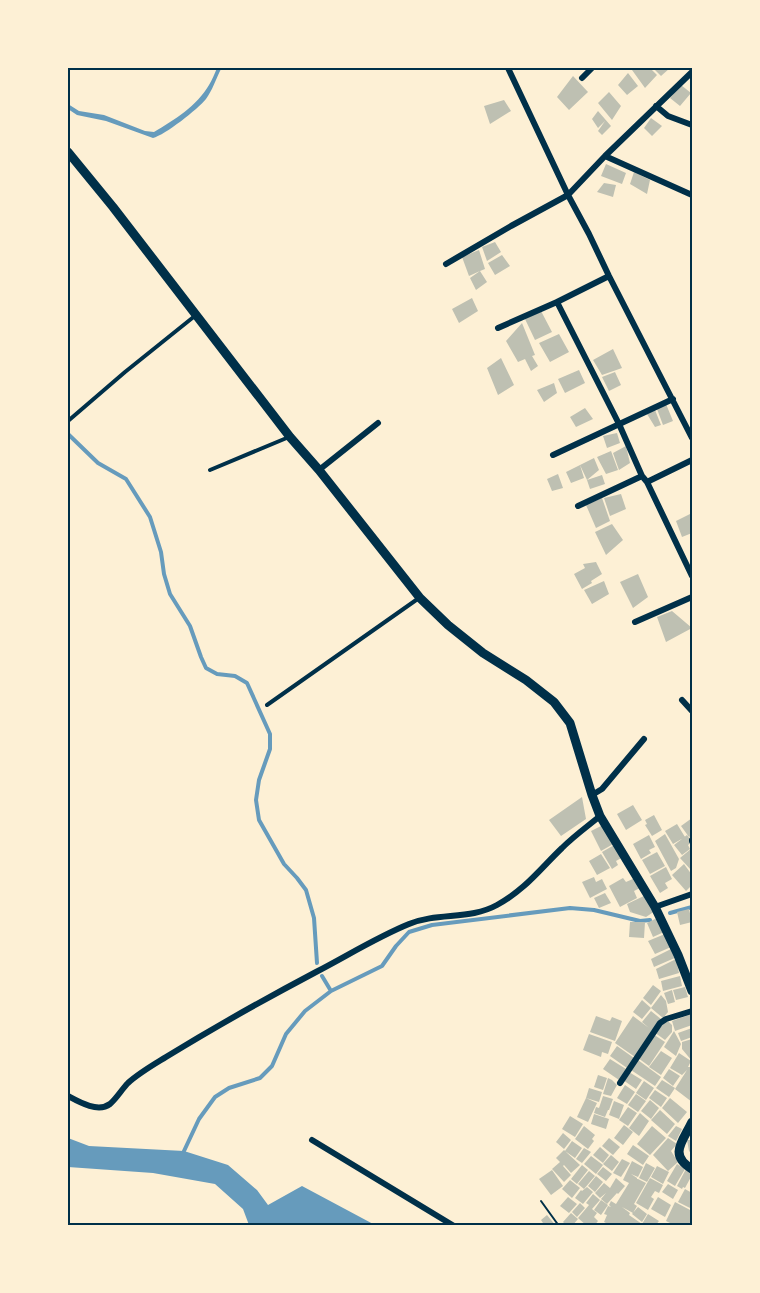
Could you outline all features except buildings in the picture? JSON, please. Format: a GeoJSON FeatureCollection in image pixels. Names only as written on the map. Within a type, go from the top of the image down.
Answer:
{"type":"FeatureCollection","features":[{"type":"Feature","properties":{"kind":"street"},"geometry":{"type":"LineString","coordinates":[[508,68],[568,195],[693,438]]}},
{"type":"Feature","properties":{"kind":"street"},"geometry":{"type":"LineString","coordinates":[[582,78],[592,68]]}},
{"type":"Feature","properties":{"kind":"street"},"geometry":{"type":"LineString","coordinates":[[446,264],[568,195],[605,156],[693,72]]}},
{"type":"Feature","properties":{"kind":"street"},"geometry":{"type":"LineString","coordinates":[[656,106],[668,116],[693,125]]}},
{"type":"Feature","properties":{"kind":"street"},"geometry":{"type":"LineString","coordinates":[[68,152],[197,314],[290,437],[319,470],[420,598],[448,625],[483,653],[526,680],[555,702],[570,723],[600,816],[655,907],[693,991]]}},
{"type":"Feature","properties":{"kind":"street"},"geometry":{"type":"LineString","coordinates":[[605,156],[693,195]]}},
{"type":"Feature","properties":{"kind":"street"},"geometry":{"type":"LineString","coordinates":[[498,328],[609,276]]}},
{"type":"Feature","properties":{"kind":"street"},"geometry":{"type":"LineString","coordinates":[[557,302],[693,576]]}},
{"type":"Feature","properties":{"kind":"street"},"geometry":{"type":"LineString","coordinates":[[553,455],[673,399]]}},
{"type":"Feature","properties":{"kind":"street"},"geometry":{"type":"LineString","coordinates":[[319,470],[378,423]]}},
{"type":"Feature","properties":{"kind":"street"},"geometry":{"type":"LineString","coordinates":[[647,482],[693,460]]}},
{"type":"Feature","properties":{"kind":"street"},"geometry":{"type":"LineString","coordinates":[[578,506],[642,476]]}},
{"type":"Feature","properties":{"kind":"street"},"geometry":{"type":"LineString","coordinates":[[635,622],[693,597]]}},
{"type":"Feature","properties":{"kind":"street"},"geometry":{"type":"LineString","coordinates":[[682,700],[693,711]]}},
{"type":"Feature","properties":{"kind":"street"},"geometry":{"type":"LineString","coordinates":[[592,795],[602,789],[644,739]]}},
{"type":"Feature","properties":{"kind":"street"},"geometry":{"type":"LineString","coordinates":[[68,1096],[94,1107],[110,1104],[129,1083],[146,1070],[207,1032],[359,949],[425,918],[471,914],[485,911],[499,904],[526,886],[562,847],[600,816]]}},
{"type":"Feature","properties":{"kind":"street"},"geometry":{"type":"LineString","coordinates":[[655,907],[693,894]]}},
{"type":"Feature","properties":{"kind":"street"},"geometry":{"type":"LineString","coordinates":[[620,1083],[660,1023],[693,1011]]}},
{"type":"Feature","properties":{"kind":"street"},"geometry":{"type":"LineString","coordinates":[[693,1122],[679,1153],[680,1158],[693,1169]]}},
{"type":"Feature","properties":{"kind":"street"},"geometry":{"type":"LineString","coordinates":[[312,1140],[453,1226]]}},
{"type":"Feature","properties":{"kind":"lane"},"geometry":{"type":"LineString","coordinates":[[68,421],[197,314]]}},
{"type":"Feature","properties":{"kind":"lane"},"geometry":{"type":"LineString","coordinates":[[210,470],[290,437]]}},
{"type":"Feature","properties":{"kind":"lane"},"geometry":{"type":"LineString","coordinates":[[267,705],[420,598]]}},
{"type":"Feature","properties":{"kind":"path"},"geometry":{"type":"LineString","coordinates":[[541,1201],[559,1226]]}},
{"type":"Feature","properties":{"kind":"water"},"geometry":{"type":"Polygon","coordinates":[[[217,68],[221,69],[206,99],[181,121],[153,138],[106,121],[77,115],[68,109],[68,104],[79,111],[104,115],[145,131],[154,132],[198,100],[209,85],[217,68]]]}},
{"type":"Feature","properties":{"kind":"water"},"geometry":{"type":"Polygon","coordinates":[[[68,1138],[89,1146],[184,1151],[228,1165],[257,1190],[268,1205],[302,1186],[375,1225],[249,1225],[243,1209],[215,1184],[153,1173],[68,1167],[68,1138]]]}},
{"type":"Feature","properties":{"kind":"waterway"},"geometry":{"type":"LineString","coordinates":[[68,434],[98,463],[126,479],[150,517],[161,552],[170,594],[190,626],[206,668],[217,674],[235,676],[247,683],[270,734],[270,749],[259,780],[256,800],[259,820],[284,864],[306,890],[314,918],[317,963]]}},
{"type":"Feature","properties":{"kind":"waterway"},"geometry":{"type":"LineString","coordinates":[[670,913],[692,907]]}},
{"type":"Feature","properties":{"kind":"waterway"},"geometry":{"type":"LineString","coordinates":[[184,1151],[199,1119],[215,1097],[229,1088],[260,1078],[272,1066],[286,1034],[305,1011],[331,991],[382,966],[409,932],[432,925],[570,908],[594,910],[640,921],[650,920]]}},
{"type":"Feature","properties":{"kind":"waterway"},"geometry":{"type":"LineString","coordinates":[[322,976],[331,991]]}}]}
